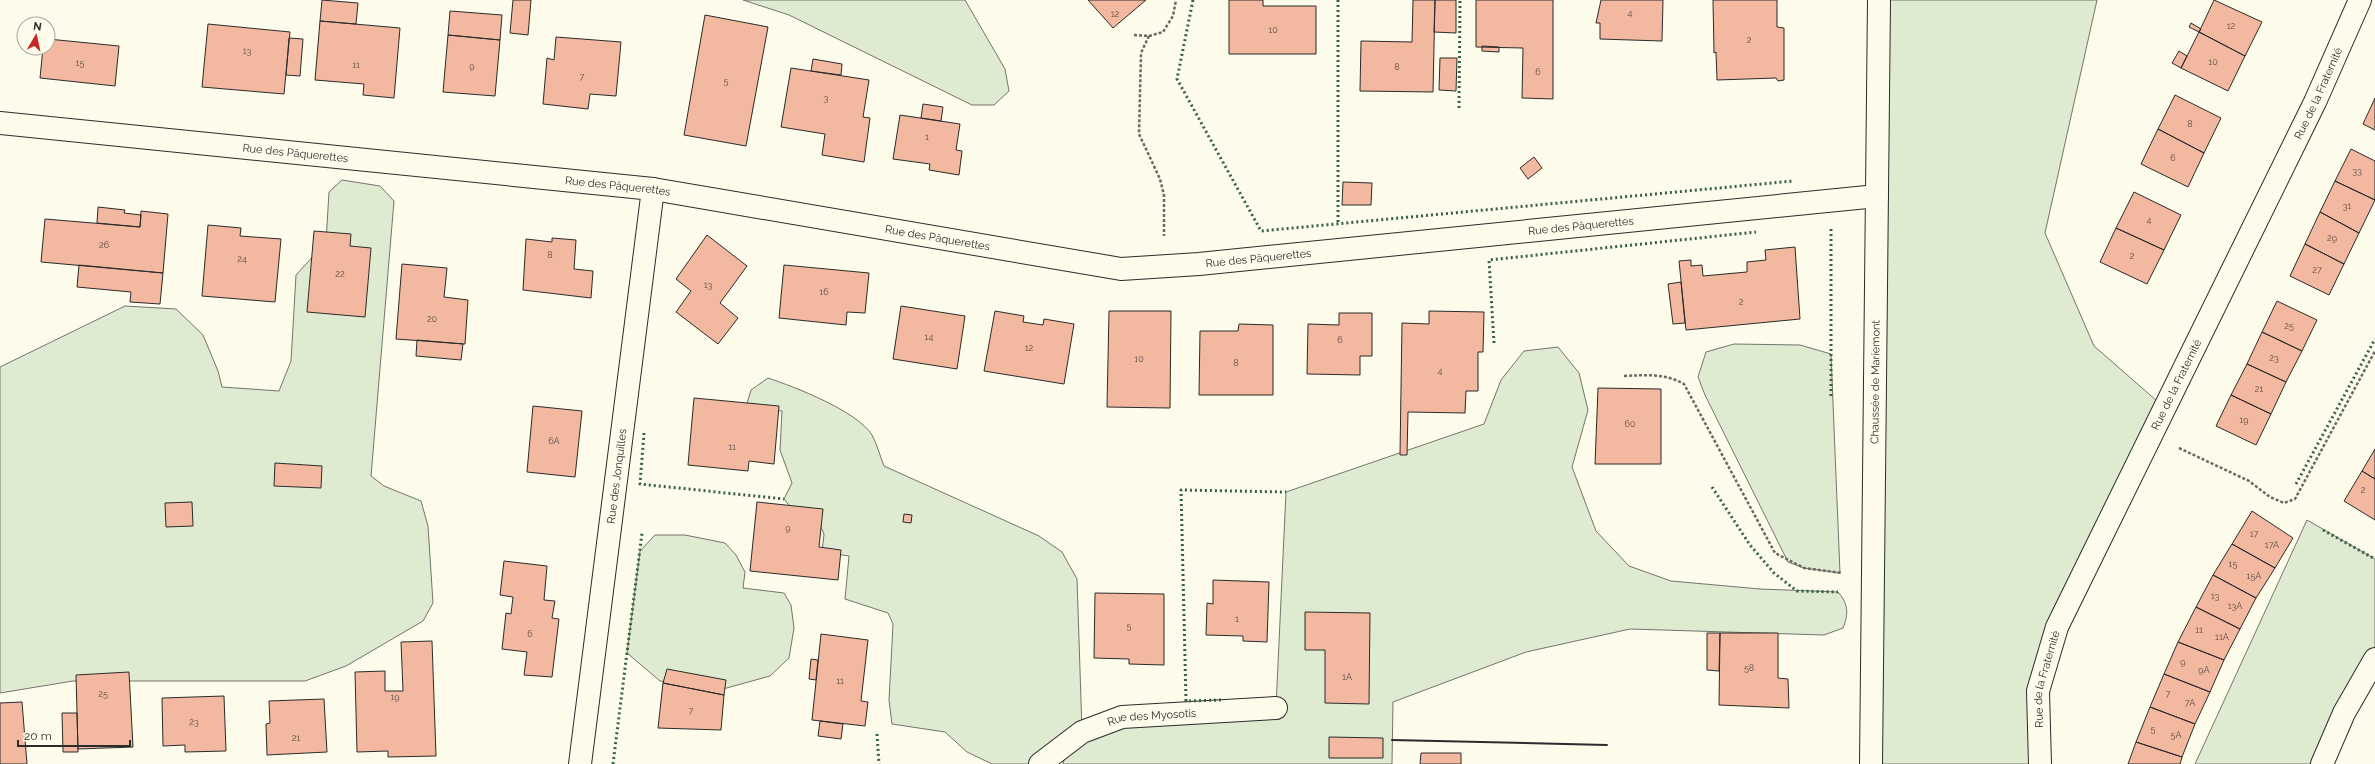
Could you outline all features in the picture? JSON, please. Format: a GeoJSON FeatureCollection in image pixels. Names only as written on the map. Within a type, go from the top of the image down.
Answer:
{"type":"FeatureCollection","features":[{"type":"Feature","properties":{"kind":"street","name":"Chaussée de Mariemont"},"geometry":{"type":"LineString","coordinates":[[1871,764],[1878,0]]}},
{"type":"Feature","properties":{"kind":"street","name":"Rue de la Fraternité"},"geometry":{"type":"LineString","coordinates":[[2040,764],[2038,691],[2057,628],[2316,102],[2352,5]]}},
{"type":"Feature","properties":{"kind":"street","name":"Rue des Pâquerettes"},"geometry":{"type":"LineString","coordinates":[[0,123],[653,189],[1121,268],[1163,266],[1876,196]]}},
{"type":"Feature","properties":{"kind":"street","name":"Rue des Jonquilles"},"geometry":{"type":"LineString","coordinates":[[580,764],[653,189]]}},
{"type":"Feature","properties":{"kind":"street"},"geometry":{"type":"LineString","coordinates":[[2322,764],[2344,713],[2375,658]]}},
{"type":"Feature","properties":{"kind":"street","name":"Rue des Myosotis"},"geometry":{"type":"LineString","coordinates":[[1040,764],[1071,738],[1108,721],[1122,717],[1276,708]]}},
{"type":"Feature","properties":{"kind":"path"},"geometry":{"type":"LineString","coordinates":[[1134,35],[1149,36],[1163,32],[1173,16],[1176,0]]}},
{"type":"Feature","properties":{"kind":"path"},"geometry":{"type":"LineString","coordinates":[[1149,36],[1141,53],[1139,134],[1160,180],[1164,195],[1163,266]]}},
{"type":"Feature","properties":{"kind":"path"},"geometry":{"type":"LineString","coordinates":[[2152,434],[2249,481],[2270,497],[2284,503],[2295,499],[2375,351]]}},
{"type":"Feature","properties":{"kind":"path"},"geometry":{"type":"LineString","coordinates":[[1624,376],[1653,374],[1671,377],[1684,384],[1775,553],[1804,568],[1840,573],[1873,571]]}},
{"type":"Feature","properties":{"kind":"green space"},"geometry":{"type":"Polygon","coordinates":[[[743,0],[965,0],[1005,69],[1009,91],[994,105],[972,105],[789,15],[743,0]]]}},
{"type":"Feature","properties":{"kind":"green space"},"geometry":{"type":"Polygon","coordinates":[[[1879,0],[2097,0],[2045,233],[2094,346],[2165,408],[2050,649],[2040,764],[1871,764],[1879,0]]]}},
{"type":"Feature","properties":{"kind":"green space"},"geometry":{"type":"Polygon","coordinates":[[[342,180],[380,186],[394,201],[371,476],[384,486],[421,501],[428,526],[433,603],[423,621],[346,666],[305,681],[73,681],[0,693],[0,367],[125,306],[176,309],[203,335],[218,371],[222,387],[279,391],[291,361],[296,275],[326,242],[329,192],[342,180]]]}},
{"type":"Feature","properties":{"kind":"green space"},"geometry":{"type":"Polygon","coordinates":[[[1734,344],[1800,345],[1831,354],[1840,573],[1804,568],[1788,562],[1705,395],[1698,377],[1706,352],[1734,344]]]}},
{"type":"Feature","properties":{"kind":"green space"},"geometry":{"type":"Polygon","coordinates":[[[1558,347],[1579,373],[1588,410],[1572,467],[1596,531],[1629,566],[1671,581],[1760,589],[1838,592],[1846,605],[1847,613],[1843,628],[1824,635],[1630,629],[1526,652],[1393,702],[1392,764],[1063,764],[1065,756],[1040,764],[992,764],[967,752],[945,732],[892,724],[889,700],[893,624],[888,613],[845,599],[849,556],[822,552],[824,534],[814,511],[792,509],[784,499],[792,483],[780,450],[782,411],[746,407],[751,390],[768,378],[794,387],[840,409],[864,426],[874,439],[884,466],[1039,536],[1062,552],[1077,579],[1082,731],[1276,707],[1286,492],[1484,424],[1501,380],[1524,351],[1558,347]]]}},
{"type":"Feature","properties":{"kind":"green space"},"geometry":{"type":"Polygon","coordinates":[[[2307,520],[2375,559],[2375,659],[2322,764],[2195,764],[2307,520]]]}},
{"type":"Feature","properties":{"kind":"green space"},"geometry":{"type":"Polygon","coordinates":[[[655,535],[685,535],[725,543],[736,555],[745,572],[743,588],[784,593],[791,605],[794,628],[789,658],[770,676],[723,689],[660,681],[627,653],[640,551],[655,535]]]}},
{"type":"Feature","properties":{"kind":"building"},"geometry":{"type":"Polygon","coordinates":[[[322,0],[358,3],[356,24],[320,21],[322,0]]]}},
{"type":"Feature","properties":{"kind":"building"},"geometry":{"type":"Polygon","coordinates":[[[513,0],[531,0],[528,35],[510,33],[513,0]]]}},
{"type":"Feature","properties":{"kind":"building"},"geometry":{"type":"Polygon","coordinates":[[[1088,0],[1146,0],[1113,28],[1088,0]]]}},
{"type":"Feature","properties":{"kind":"building"},"geometry":{"type":"Polygon","coordinates":[[[1229,0],[1263,0],[1263,6],[1316,6],[1316,54],[1229,54],[1229,0]]]}},
{"type":"Feature","properties":{"kind":"building"},"geometry":{"type":"Polygon","coordinates":[[[1413,0],[1435,0],[1433,92],[1360,91],[1361,41],[1412,42],[1413,0]]]}},
{"type":"Feature","properties":{"kind":"building"},"geometry":{"type":"Polygon","coordinates":[[[1435,0],[1456,0],[1456,33],[1434,32],[1435,0]]]}},
{"type":"Feature","properties":{"kind":"building"},"geometry":{"type":"Polygon","coordinates":[[[1476,0],[1553,0],[1553,99],[1522,98],[1523,48],[1476,47],[1476,0]]]}},
{"type":"Feature","properties":{"kind":"building"},"geometry":{"type":"Polygon","coordinates":[[[1601,0],[1663,0],[1662,41],[1600,39],[1600,23],[1596,23],[1601,0]]]}},
{"type":"Feature","properties":{"kind":"building"},"geometry":{"type":"Polygon","coordinates":[[[1713,0],[1777,0],[1777,27],[1784,28],[1784,80],[1778,81],[1776,78],[1717,80],[1716,52],[1714,53],[1713,0]]]}},
{"type":"Feature","properties":{"kind":"building"},"geometry":{"type":"Polygon","coordinates":[[[2214,0],[2262,22],[2245,56],[2199,32],[2214,0]]]}},
{"type":"Feature","properties":{"kind":"building"},"geometry":{"type":"Polygon","coordinates":[[[450,11],[502,15],[500,40],[448,35],[450,11]]]}},
{"type":"Feature","properties":{"kind":"building"},"geometry":{"type":"Polygon","coordinates":[[[705,15],[768,27],[746,146],[684,135],[705,15]]]}},
{"type":"Feature","properties":{"kind":"building"},"geometry":{"type":"Polygon","coordinates":[[[320,21],[400,28],[394,98],[363,95],[364,84],[315,80],[320,21]]]}},
{"type":"Feature","properties":{"kind":"building"},"geometry":{"type":"Polygon","coordinates":[[[2191,23],[2201,29],[2199,32],[2189,27],[2191,23]]]}},
{"type":"Feature","properties":{"kind":"building"},"geometry":{"type":"Polygon","coordinates":[[[208,24],[290,32],[284,94],[202,87],[208,24]]]}},
{"type":"Feature","properties":{"kind":"building"},"geometry":{"type":"Polygon","coordinates":[[[2199,32],[2245,56],[2228,91],[2181,68],[2199,32]]]}},
{"type":"Feature","properties":{"kind":"building"},"geometry":{"type":"Polygon","coordinates":[[[448,35],[500,40],[495,96],[443,92],[448,35]]]}},
{"type":"Feature","properties":{"kind":"building"},"geometry":{"type":"Polygon","coordinates":[[[556,37],[621,42],[616,96],[590,94],[588,109],[543,104],[547,58],[554,60],[556,37]]]}},
{"type":"Feature","properties":{"kind":"building"},"geometry":{"type":"Polygon","coordinates":[[[289,38],[303,39],[300,76],[286,75],[289,38]]]}},
{"type":"Feature","properties":{"kind":"building"},"geometry":{"type":"Polygon","coordinates":[[[56,40],[119,46],[115,86],[40,78],[42,56],[56,56],[56,40]]]}},
{"type":"Feature","properties":{"kind":"building"},"geometry":{"type":"Polygon","coordinates":[[[1482,46],[1499,47],[1499,52],[1482,51],[1482,46]]]}},
{"type":"Feature","properties":{"kind":"building"},"geometry":{"type":"Polygon","coordinates":[[[2179,51],[2187,56],[2181,68],[2172,63],[2179,51]]]}},
{"type":"Feature","properties":{"kind":"building"},"geometry":{"type":"Polygon","coordinates":[[[1440,58],[1457,58],[1456,91],[1439,90],[1440,58]]]}},
{"type":"Feature","properties":{"kind":"building"},"geometry":{"type":"Polygon","coordinates":[[[813,59],[842,64],[841,75],[811,71],[813,59]]]}},
{"type":"Feature","properties":{"kind":"building"},"geometry":{"type":"Polygon","coordinates":[[[791,68],[869,80],[863,117],[870,118],[864,162],[822,155],[825,134],[781,127],[791,68]]]}},
{"type":"Feature","properties":{"kind":"building"},"geometry":{"type":"Polygon","coordinates":[[[2175,95],[2221,118],[2204,153],[2158,129],[2175,95]]]}},
{"type":"Feature","properties":{"kind":"building"},"geometry":{"type":"Polygon","coordinates":[[[2375,98],[2375,130],[2363,124],[2375,98]]]}},
{"type":"Feature","properties":{"kind":"building"},"geometry":{"type":"Polygon","coordinates":[[[923,104],[943,107],[941,121],[921,118],[923,104]]]}},
{"type":"Feature","properties":{"kind":"building"},"geometry":{"type":"Polygon","coordinates":[[[900,115],[960,124],[956,150],[962,151],[959,175],[929,170],[930,164],[893,159],[900,115]]]}},
{"type":"Feature","properties":{"kind":"building"},"geometry":{"type":"Polygon","coordinates":[[[2158,129],[2204,153],[2188,187],[2141,164],[2158,129]]]}},
{"type":"Feature","properties":{"kind":"building"},"geometry":{"type":"Polygon","coordinates":[[[2351,149],[2375,161],[2375,200],[2335,181],[2351,149]]]}},
{"type":"Feature","properties":{"kind":"building"},"geometry":{"type":"Polygon","coordinates":[[[1534,157],[1542,168],[1528,179],[1520,168],[1534,157]]]}},
{"type":"Feature","properties":{"kind":"building"},"geometry":{"type":"Polygon","coordinates":[[[2335,181],[2375,200],[2359,233],[2320,212],[2335,181]]]}},
{"type":"Feature","properties":{"kind":"building"},"geometry":{"type":"Polygon","coordinates":[[[1343,182],[1372,183],[1371,205],[1342,205],[1343,182]]]}},
{"type":"Feature","properties":{"kind":"building"},"geometry":{"type":"Polygon","coordinates":[[[2134,192],[2181,215],[2164,250],[2116,228],[2134,192]]]}},
{"type":"Feature","properties":{"kind":"building"},"geometry":{"type":"Polygon","coordinates":[[[98,207],[125,210],[124,213],[141,215],[140,227],[97,223],[98,207]]]}},
{"type":"Feature","properties":{"kind":"building"},"geometry":{"type":"Polygon","coordinates":[[[141,211],[168,214],[163,273],[41,262],[45,219],[140,227],[141,211]]]}},
{"type":"Feature","properties":{"kind":"building"},"geometry":{"type":"Polygon","coordinates":[[[2320,212],[2359,233],[2344,264],[2305,244],[2320,212]]]}},
{"type":"Feature","properties":{"kind":"building"},"geometry":{"type":"Polygon","coordinates":[[[208,225],[241,228],[240,236],[281,239],[275,302],[202,296],[208,225]]]}},
{"type":"Feature","properties":{"kind":"building"},"geometry":{"type":"Polygon","coordinates":[[[2116,228],[2164,250],[2147,284],[2100,262],[2116,228]]]}},
{"type":"Feature","properties":{"kind":"building"},"geometry":{"type":"Polygon","coordinates":[[[314,231],[351,234],[350,246],[371,248],[365,317],[307,312],[314,231]]]}},
{"type":"Feature","properties":{"kind":"building"},"geometry":{"type":"Polygon","coordinates":[[[707,235],[747,266],[720,303],[738,318],[718,344],[676,312],[691,291],[676,279],[707,235]]]}},
{"type":"Feature","properties":{"kind":"building"},"geometry":{"type":"Polygon","coordinates":[[[552,238],[576,240],[574,269],[593,271],[591,298],[523,290],[526,239],[552,242],[552,238]]]}},
{"type":"Feature","properties":{"kind":"building"},"geometry":{"type":"Polygon","coordinates":[[[2305,244],[2344,264],[2329,295],[2290,276],[2305,244]]]}},
{"type":"Feature","properties":{"kind":"building"},"geometry":{"type":"Polygon","coordinates":[[[1795,247],[1800,319],[1686,330],[1679,261],[1691,260],[1691,266],[1702,265],[1703,276],[1747,272],[1747,262],[1766,260],[1765,250],[1795,247]]]}},
{"type":"Feature","properties":{"kind":"building"},"geometry":{"type":"Polygon","coordinates":[[[402,264],[447,268],[444,297],[468,300],[465,344],[396,339],[402,264]]]}},
{"type":"Feature","properties":{"kind":"building"},"geometry":{"type":"Polygon","coordinates":[[[79,265],[163,273],[160,304],[130,302],[131,292],[77,287],[79,265]]]}},
{"type":"Feature","properties":{"kind":"building"},"geometry":{"type":"Polygon","coordinates":[[[784,265],[869,273],[865,313],[847,312],[846,325],[779,318],[784,265]]]}},
{"type":"Feature","properties":{"kind":"building"},"geometry":{"type":"Polygon","coordinates":[[[1681,282],[1685,323],[1673,324],[1668,284],[1681,282]]]}},
{"type":"Feature","properties":{"kind":"building"},"geometry":{"type":"Polygon","coordinates":[[[2277,301],[2317,320],[2302,351],[2262,332],[2277,301]]]}},
{"type":"Feature","properties":{"kind":"building"},"geometry":{"type":"Polygon","coordinates":[[[901,306],[965,316],[957,369],[893,359],[901,306]]]}},
{"type":"Feature","properties":{"kind":"building"},"geometry":{"type":"Polygon","coordinates":[[[995,311],[1024,316],[1023,322],[1043,325],[1044,319],[1074,324],[1064,384],[984,371],[995,311]]]}},
{"type":"Feature","properties":{"kind":"building"},"geometry":{"type":"Polygon","coordinates":[[[1109,311],[1171,311],[1170,408],[1107,407],[1109,311]]]}},
{"type":"Feature","properties":{"kind":"building"},"geometry":{"type":"Polygon","coordinates":[[[1429,311],[1484,312],[1483,352],[1478,352],[1478,391],[1466,391],[1465,413],[1408,412],[1407,455],[1400,455],[1402,323],[1429,324],[1429,311]]]}},
{"type":"Feature","properties":{"kind":"building"},"geometry":{"type":"Polygon","coordinates":[[[1339,313],[1372,313],[1372,356],[1360,356],[1360,375],[1307,374],[1308,324],[1339,325],[1339,313]]]}},
{"type":"Feature","properties":{"kind":"building"},"geometry":{"type":"Polygon","coordinates":[[[1239,324],[1273,325],[1273,395],[1199,395],[1200,331],[1238,331],[1239,324]]]}},
{"type":"Feature","properties":{"kind":"building"},"geometry":{"type":"Polygon","coordinates":[[[2262,332],[2302,351],[2286,382],[2247,364],[2262,332]]]}},
{"type":"Feature","properties":{"kind":"building"},"geometry":{"type":"Polygon","coordinates":[[[417,340],[463,344],[461,360],[416,356],[417,340]]]}},
{"type":"Feature","properties":{"kind":"building"},"geometry":{"type":"Polygon","coordinates":[[[2247,364],[2286,382],[2271,414],[2231,395],[2247,364]]]}},
{"type":"Feature","properties":{"kind":"building"},"geometry":{"type":"Polygon","coordinates":[[[1598,388],[1661,389],[1661,464],[1595,464],[1598,388]]]}},
{"type":"Feature","properties":{"kind":"building"},"geometry":{"type":"Polygon","coordinates":[[[2231,395],[2271,414],[2256,445],[2216,426],[2231,395]]]}},
{"type":"Feature","properties":{"kind":"building"},"geometry":{"type":"Polygon","coordinates":[[[694,398],[779,406],[774,464],[749,461],[748,471],[688,465],[694,398]]]}},
{"type":"Feature","properties":{"kind":"building"},"geometry":{"type":"Polygon","coordinates":[[[533,406],[582,411],[575,477],[527,472],[533,406]]]}},
{"type":"Feature","properties":{"kind":"building"},"geometry":{"type":"Polygon","coordinates":[[[2375,449],[2375,479],[2362,471],[2375,449]]]}},
{"type":"Feature","properties":{"kind":"building"},"geometry":{"type":"Polygon","coordinates":[[[275,463],[322,466],[321,488],[274,486],[275,463]]]}},
{"type":"Feature","properties":{"kind":"building"},"geometry":{"type":"Polygon","coordinates":[[[2362,471],[2375,479],[2375,520],[2344,501],[2362,471]]]}},
{"type":"Feature","properties":{"kind":"building"},"geometry":{"type":"Polygon","coordinates":[[[192,502],[193,526],[166,527],[165,503],[192,502]]]}},
{"type":"Feature","properties":{"kind":"building"},"geometry":{"type":"Polygon","coordinates":[[[757,502],[823,509],[819,547],[841,550],[838,580],[750,571],[757,502]]]}},
{"type":"Feature","properties":{"kind":"building"},"geometry":{"type":"Polygon","coordinates":[[[2252,511],[2293,538],[2275,568],[2232,544],[2252,511]]]}},
{"type":"Feature","properties":{"kind":"building"},"geometry":{"type":"Polygon","coordinates":[[[904,514],[912,515],[911,523],[903,522],[904,514]]]}},
{"type":"Feature","properties":{"kind":"building"},"geometry":{"type":"Polygon","coordinates":[[[2232,544],[2275,568],[2256,598],[2213,575],[2232,544]]]}},
{"type":"Feature","properties":{"kind":"building"},"geometry":{"type":"Polygon","coordinates":[[[504,561],[547,566],[544,600],[555,601],[552,618],[559,619],[552,677],[524,675],[527,652],[502,649],[506,613],[511,614],[513,597],[500,595],[504,561]]]}},
{"type":"Feature","properties":{"kind":"building"},"geometry":{"type":"Polygon","coordinates":[[[2213,575],[2256,598],[2240,629],[2196,607],[2213,575]]]}},
{"type":"Feature","properties":{"kind":"building"},"geometry":{"type":"Polygon","coordinates":[[[1213,580],[1269,582],[1267,642],[1243,641],[1243,636],[1206,635],[1207,603],[1213,604],[1213,580]]]}},
{"type":"Feature","properties":{"kind":"building"},"geometry":{"type":"Polygon","coordinates":[[[1095,593],[1164,594],[1164,665],[1129,664],[1129,659],[1094,658],[1095,593]]]}},
{"type":"Feature","properties":{"kind":"building"},"geometry":{"type":"Polygon","coordinates":[[[2196,607],[2240,629],[2224,660],[2178,642],[2196,607]]]}},
{"type":"Feature","properties":{"kind":"building"},"geometry":{"type":"Polygon","coordinates":[[[1305,612],[1370,613],[1369,704],[1325,703],[1325,650],[1305,650],[1305,612]]]}},
{"type":"Feature","properties":{"kind":"building"},"geometry":{"type":"Polygon","coordinates":[[[1707,633],[1720,633],[1719,671],[1707,670],[1707,633]]]}},
{"type":"Feature","properties":{"kind":"building"},"geometry":{"type":"Polygon","coordinates":[[[1720,633],[1778,633],[1778,678],[1788,679],[1789,708],[1719,705],[1720,633]]]}},
{"type":"Feature","properties":{"kind":"building"},"geometry":{"type":"Polygon","coordinates":[[[821,634],[868,640],[861,701],[868,702],[865,726],[812,720],[821,634]]]}},
{"type":"Feature","properties":{"kind":"building"},"geometry":{"type":"Polygon","coordinates":[[[432,641],[436,756],[388,757],[388,751],[357,752],[355,672],[385,671],[385,691],[403,691],[401,642],[432,641]]]}},
{"type":"Feature","properties":{"kind":"building"},"geometry":{"type":"Polygon","coordinates":[[[2178,642],[2224,660],[2210,692],[2164,674],[2178,642]]]}},
{"type":"Feature","properties":{"kind":"building"},"geometry":{"type":"Polygon","coordinates":[[[811,659],[818,660],[816,680],[809,679],[811,659]]]}},
{"type":"Feature","properties":{"kind":"building"},"geometry":{"type":"Polygon","coordinates":[[[667,669],[726,680],[724,695],[663,683],[667,669]]]}},
{"type":"Feature","properties":{"kind":"building"},"geometry":{"type":"Polygon","coordinates":[[[129,672],[133,747],[78,749],[76,675],[129,672]]]}},
{"type":"Feature","properties":{"kind":"building"},"geometry":{"type":"Polygon","coordinates":[[[2164,674],[2210,692],[2195,724],[2150,707],[2164,674]]]}},
{"type":"Feature","properties":{"kind":"building"},"geometry":{"type":"Polygon","coordinates":[[[663,683],[724,695],[721,730],[658,728],[663,683]]]}},
{"type":"Feature","properties":{"kind":"building"},"geometry":{"type":"Polygon","coordinates":[[[224,696],[226,751],[185,752],[185,745],[163,746],[162,698],[224,696]]]}},
{"type":"Feature","properties":{"kind":"building"},"geometry":{"type":"Polygon","coordinates":[[[324,699],[327,752],[267,755],[266,724],[270,723],[269,701],[324,699]]]}},
{"type":"Feature","properties":{"kind":"building"},"geometry":{"type":"Polygon","coordinates":[[[22,702],[27,764],[0,764],[0,703],[22,702]]]}},
{"type":"Feature","properties":{"kind":"building"},"geometry":{"type":"Polygon","coordinates":[[[2150,707],[2195,724],[2182,757],[2136,742],[2150,707]]]}},
{"type":"Feature","properties":{"kind":"building"},"geometry":{"type":"Polygon","coordinates":[[[62,713],[77,713],[78,752],[63,752],[62,713]]]}},
{"type":"Feature","properties":{"kind":"building"},"geometry":{"type":"Polygon","coordinates":[[[820,721],[843,724],[841,739],[818,736],[820,721]]]}},
{"type":"Feature","properties":{"kind":"building"},"geometry":{"type":"Polygon","coordinates":[[[1329,737],[1383,738],[1383,758],[1329,758],[1329,737]]]}},
{"type":"Feature","properties":{"kind":"building"},"geometry":{"type":"Polygon","coordinates":[[[2136,742],[2182,757],[2180,764],[2128,764],[2136,742]]]}},
{"type":"Feature","properties":{"kind":"building"},"geometry":{"type":"Polygon","coordinates":[[[1421,753],[1461,753],[1461,764],[1420,764],[1421,753]]]}},
{"type":"Feature","properties":{"kind":"hedge"},"geometry":{"type":"LineString","coordinates":[[1193,0],[1177,79],[1261,231],[1793,181]]}},
{"type":"Feature","properties":{"kind":"hedge"},"geometry":{"type":"LineString","coordinates":[[1338,0],[1338,224]]}},
{"type":"Feature","properties":{"kind":"hedge"},"geometry":{"type":"LineString","coordinates":[[1459,108],[1460,0]]}},
{"type":"Feature","properties":{"kind":"hedge"},"geometry":{"type":"LineString","coordinates":[[1831,229],[1831,397]]}},
{"type":"Feature","properties":{"kind":"hedge"},"geometry":{"type":"LineString","coordinates":[[1494,343],[1489,260],[1756,232]]}},
{"type":"Feature","properties":{"kind":"hedge"},"geometry":{"type":"LineString","coordinates":[[2296,484],[2375,339]]}},
{"type":"Feature","properties":{"kind":"hedge"},"geometry":{"type":"LineString","coordinates":[[644,433],[640,484],[784,499]]}},
{"type":"Feature","properties":{"kind":"hedge"},"geometry":{"type":"LineString","coordinates":[[1712,487],[1750,545],[1774,573],[1797,591],[1838,592]]}},
{"type":"Feature","properties":{"kind":"hedge"},"geometry":{"type":"LineString","coordinates":[[1221,700],[1186,701],[1181,490],[1286,492]]}},
{"type":"Feature","properties":{"kind":"hedge"},"geometry":{"type":"LineString","coordinates":[[2323,530],[2375,559]]}},
{"type":"Feature","properties":{"kind":"hedge"},"geometry":{"type":"LineString","coordinates":[[613,764],[642,533]]}},
{"type":"Feature","properties":{"kind":"hedge"},"geometry":{"type":"LineString","coordinates":[[877,734],[879,764]]}},
{"type":"Feature","properties":{"kind":"wall"},"geometry":{"type":"LineString","coordinates":[[1392,740],[1607,745]]}}]}
